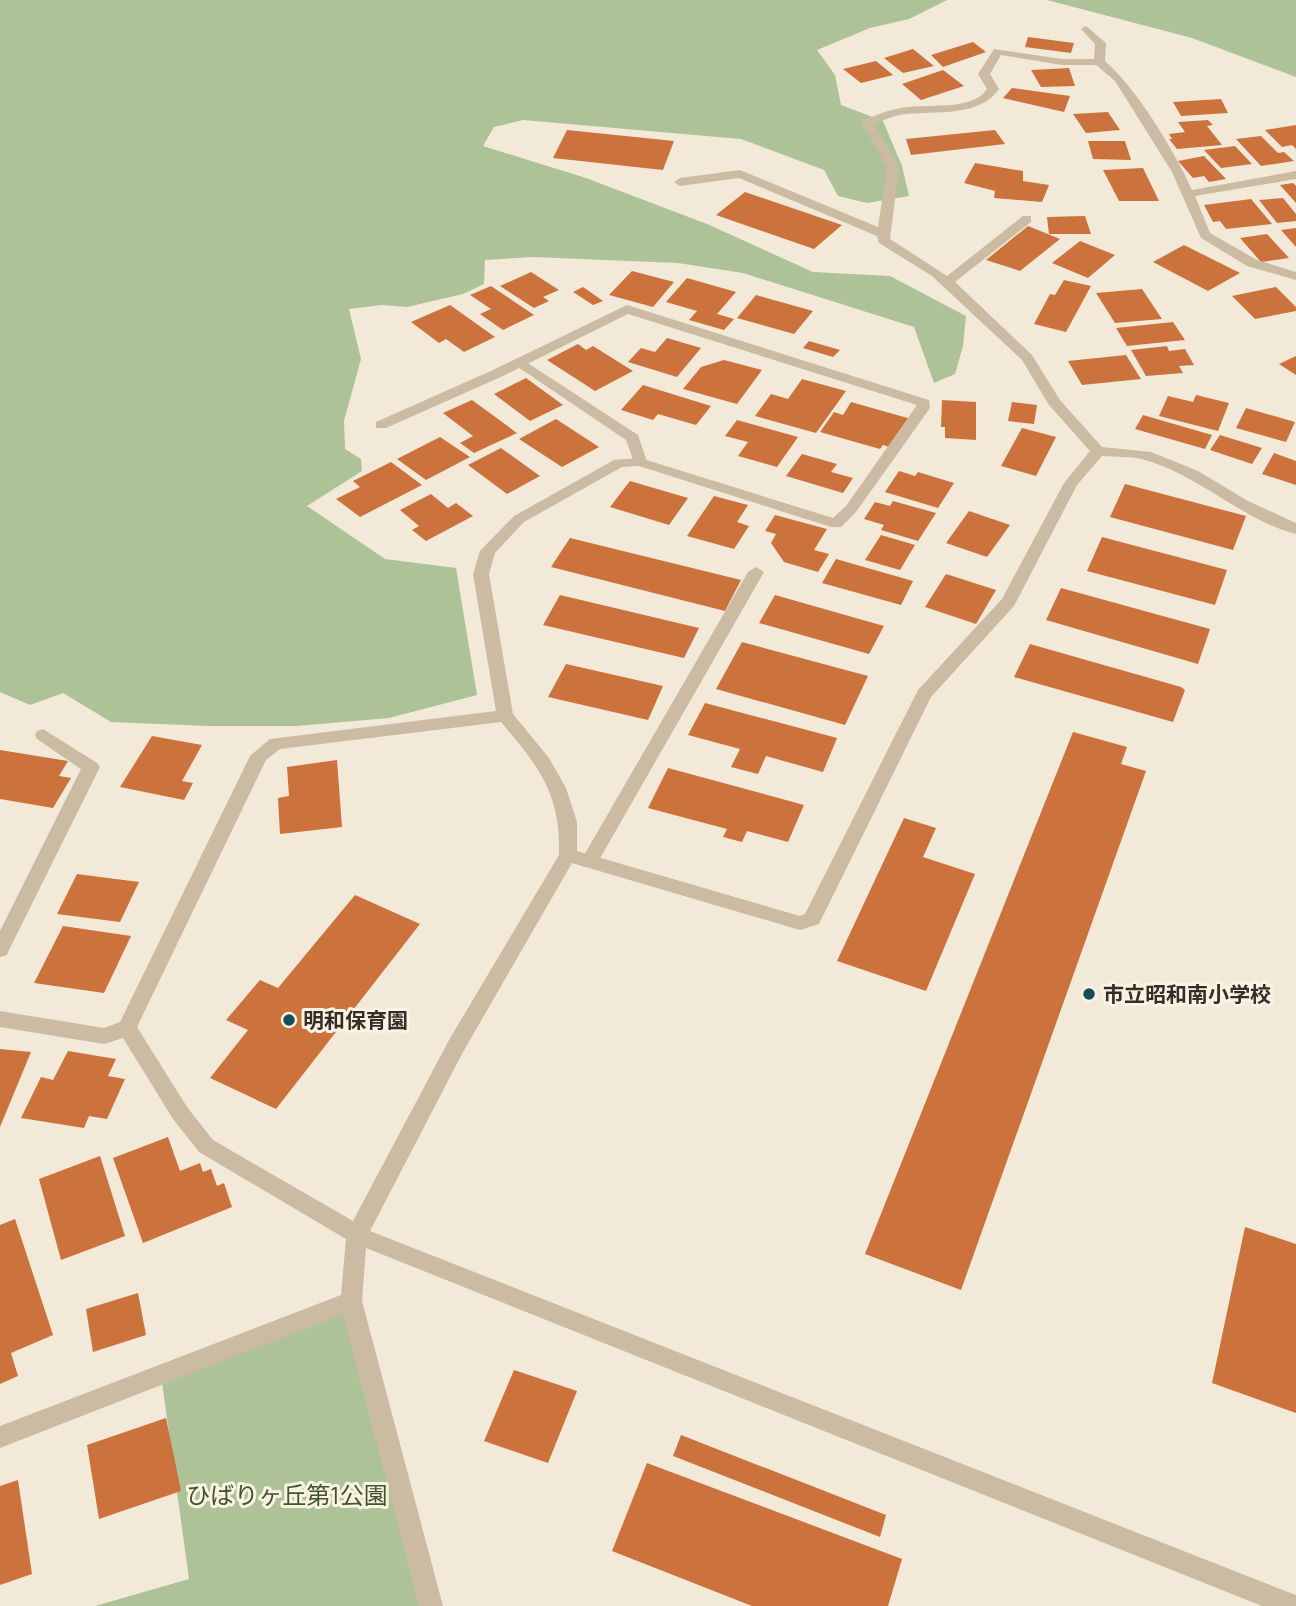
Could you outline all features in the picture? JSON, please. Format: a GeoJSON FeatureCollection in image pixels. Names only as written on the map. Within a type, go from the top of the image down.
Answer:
{"type":"FeatureCollection","features":[{"type":"Feature","properties":{"kind":"street"},"geometry":{"type":"LineString","coordinates":[[1086,29],[1101,43],[1099,62]]}},
{"type":"Feature","properties":{"kind":"street"},"geometry":{"type":"LineString","coordinates":[[1296,276],[1252,263],[1205,235],[1178,173],[1119,79],[1099,62],[1062,62],[1007,47],[998,51],[985,74],[993,89],[987,98],[960,107],[901,111],[867,122],[893,167],[883,240],[937,273],[1027,358],[1054,402],[1098,451],[1146,455],[1193,474],[1243,504],[1296,528]]}},
{"type":"Feature","properties":{"kind":"street"},"geometry":{"type":"LineString","coordinates":[[680,182],[740,174],[884,234]]}},
{"type":"Feature","properties":{"kind":"street"},"geometry":{"type":"LineString","coordinates":[[1187,194],[1296,175]]}},
{"type":"Feature","properties":{"kind":"street"},"geometry":{"type":"LineString","coordinates":[[947,282],[1027,219]]}},
{"type":"Feature","properties":{"kind":"street"},"geometry":{"type":"LineString","coordinates":[[382,425],[520,362],[627,309],[924,402],[923,408],[851,509],[836,524],[640,462],[619,463],[519,519],[488,551],[481,574],[505,716],[539,755],[552,775],[568,818],[568,855],[456,1046],[357,1235],[351,1301],[431,1606]]}},
{"type":"Feature","properties":{"kind":"street"},"geometry":{"type":"LineString","coordinates":[[520,362],[633,438],[640,462]]}},
{"type":"Feature","properties":{"kind":"street"},"geometry":{"type":"LineString","coordinates":[[568,855],[800,923],[812,919],[924,694],[1008,602],[1071,483],[1098,451]]}},
{"type":"Feature","properties":{"kind":"street"},"geometry":{"type":"LineString","coordinates":[[589,862],[756,572]]}},
{"type":"Feature","properties":{"kind":"street"},"geometry":{"type":"LineString","coordinates":[[0,1019],[104,1036],[127,1028],[259,756],[276,743],[505,716]]}},
{"type":"Feature","properties":{"kind":"street"},"geometry":{"type":"LineString","coordinates":[[0,950],[90,767],[43,735]]}},
{"type":"Feature","properties":{"kind":"street"},"geometry":{"type":"LineString","coordinates":[[127,1028],[180,1114],[206,1146],[319,1210],[357,1235],[1293,1606]]}},
{"type":"Feature","properties":{"kind":"street"},"geometry":{"type":"LineString","coordinates":[[0,1437],[351,1301]]}},
{"type":"Feature","properties":{"kind":"green space"},"geometry":{"type":"Polygon","coordinates":[[[0,0],[947,0],[909,19],[870,28],[817,50],[835,75],[841,105],[883,121],[902,166],[909,196],[867,203],[838,196],[824,170],[741,139],[523,120],[494,127],[483,146],[586,178],[707,224],[813,272],[890,276],[966,316],[963,346],[955,374],[934,383],[914,327],[743,273],[678,263],[533,257],[485,260],[484,284],[463,294],[407,307],[382,305],[349,309],[361,359],[344,421],[345,449],[361,459],[362,471],[307,506],[385,559],[456,568],[477,695],[389,718],[296,726],[111,722],[63,693],[30,705],[0,692],[0,0]]]}},
{"type":"Feature","properties":{"kind":"green space"},"geometry":{"type":"Polygon","coordinates":[[[1047,0],[1296,0],[1296,77],[1192,38],[1047,0]]]}},
{"type":"Feature","properties":{"kind":"green space","name":"ひばりヶ丘第1公園"},"geometry":{"type":"Polygon","coordinates":[[[351,1301],[426,1606],[95,1606],[189,1579],[161,1375],[351,1301]]]}},
{"type":"Feature","properties":{"kind":"building"},"geometry":{"type":"Polygon","coordinates":[[[1028,37],[1074,43],[1071,53],[1025,47],[1028,37]]]}},
{"type":"Feature","properties":{"kind":"building"},"geometry":{"type":"Polygon","coordinates":[[[973,42],[986,52],[943,67],[931,55],[973,42]]]}},
{"type":"Feature","properties":{"kind":"building"},"geometry":{"type":"Polygon","coordinates":[[[913,49],[934,66],[903,73],[884,58],[913,49]]]}},
{"type":"Feature","properties":{"kind":"building"},"geometry":{"type":"Polygon","coordinates":[[[876,61],[893,75],[861,83],[843,69],[876,61]]]}},
{"type":"Feature","properties":{"kind":"building"},"geometry":{"type":"Polygon","coordinates":[[[1069,68],[1075,86],[1041,87],[1031,70],[1069,68]]]}},
{"type":"Feature","properties":{"kind":"building"},"geometry":{"type":"Polygon","coordinates":[[[943,70],[964,86],[921,100],[902,84],[943,70]]]}},
{"type":"Feature","properties":{"kind":"building"},"geometry":{"type":"Polygon","coordinates":[[[1012,88],[1070,96],[1064,112],[1003,98],[1012,88]]]}},
{"type":"Feature","properties":{"kind":"building"},"geometry":{"type":"Polygon","coordinates":[[[1221,99],[1228,113],[1181,116],[1173,102],[1221,99]]]}},
{"type":"Feature","properties":{"kind":"building"},"geometry":{"type":"Polygon","coordinates":[[[1108,112],[1120,130],[1086,133],[1073,114],[1108,112]]]}},
{"type":"Feature","properties":{"kind":"building"},"geometry":{"type":"Polygon","coordinates":[[[1208,120],[1213,125],[1207,126],[1222,145],[1177,149],[1169,139],[1172,139],[1169,134],[1185,132],[1178,122],[1208,120]]]}},
{"type":"Feature","properties":{"kind":"building"},"geometry":{"type":"Polygon","coordinates":[[[1296,125],[1296,149],[1292,145],[1282,147],[1265,130],[1296,125]]]}},
{"type":"Feature","properties":{"kind":"building"},"geometry":{"type":"Polygon","coordinates":[[[567,130],[674,141],[663,170],[553,158],[567,130]]]}},
{"type":"Feature","properties":{"kind":"building"},"geometry":{"type":"Polygon","coordinates":[[[995,130],[1005,144],[911,155],[906,139],[995,130]]]}},
{"type":"Feature","properties":{"kind":"building"},"geometry":{"type":"Polygon","coordinates":[[[1261,136],[1278,153],[1284,152],[1294,161],[1261,166],[1236,139],[1261,136]]]}},
{"type":"Feature","properties":{"kind":"building"},"geometry":{"type":"Polygon","coordinates":[[[1088,141],[1125,141],[1131,160],[1093,159],[1088,141]]]}},
{"type":"Feature","properties":{"kind":"building"},"geometry":{"type":"Polygon","coordinates":[[[1235,146],[1252,164],[1221,168],[1204,150],[1235,146]]]}},
{"type":"Feature","properties":{"kind":"building"},"geometry":{"type":"Polygon","coordinates":[[[1204,156],[1226,179],[1209,182],[1204,176],[1193,178],[1178,161],[1204,156]]]}},
{"type":"Feature","properties":{"kind":"building"},"geometry":{"type":"Polygon","coordinates":[[[975,163],[1023,171],[1023,181],[1049,185],[1042,202],[994,198],[995,191],[964,183],[975,163]]]}},
{"type":"Feature","properties":{"kind":"building"},"geometry":{"type":"Polygon","coordinates":[[[1143,168],[1159,201],[1119,201],[1103,170],[1143,168]]]}},
{"type":"Feature","properties":{"kind":"building"},"geometry":{"type":"Polygon","coordinates":[[[1293,183],[1296,186],[1296,203],[1280,185],[1293,183]]]}},
{"type":"Feature","properties":{"kind":"building"},"geometry":{"type":"Polygon","coordinates":[[[745,192],[842,225],[814,249],[716,215],[745,192]]]}},
{"type":"Feature","properties":{"kind":"building"},"geometry":{"type":"Polygon","coordinates":[[[1283,198],[1296,214],[1296,221],[1277,223],[1259,200],[1283,198]]]}},
{"type":"Feature","properties":{"kind":"building"},"geometry":{"type":"Polygon","coordinates":[[[1251,199],[1272,224],[1226,229],[1220,221],[1213,222],[1204,205],[1251,199]]]}},
{"type":"Feature","properties":{"kind":"building"},"geometry":{"type":"Polygon","coordinates":[[[1085,216],[1091,234],[1049,234],[1047,217],[1085,216]]]}},
{"type":"Feature","properties":{"kind":"building"},"geometry":{"type":"Polygon","coordinates":[[[1028,226],[1060,239],[1020,271],[986,260],[1028,226]]]}},
{"type":"Feature","properties":{"kind":"building"},"geometry":{"type":"Polygon","coordinates":[[[1296,228],[1296,247],[1281,230],[1296,228]]]}},
{"type":"Feature","properties":{"kind":"building"},"geometry":{"type":"Polygon","coordinates":[[[1267,234],[1289,258],[1261,262],[1240,238],[1267,234]]]}},
{"type":"Feature","properties":{"kind":"building"},"geometry":{"type":"Polygon","coordinates":[[[1080,241],[1115,255],[1088,278],[1052,263],[1080,241]]]}},
{"type":"Feature","properties":{"kind":"building"},"geometry":{"type":"Polygon","coordinates":[[[1184,245],[1240,273],[1208,291],[1153,262],[1184,245]]]}},
{"type":"Feature","properties":{"kind":"building"},"geometry":{"type":"Polygon","coordinates":[[[632,271],[674,282],[653,307],[609,295],[632,271]]]}},
{"type":"Feature","properties":{"kind":"building"},"geometry":{"type":"Polygon","coordinates":[[[531,272],[559,290],[543,297],[549,301],[534,308],[500,286],[531,272]]]}},
{"type":"Feature","properties":{"kind":"building"},"geometry":{"type":"Polygon","coordinates":[[[687,278],[736,292],[717,314],[734,319],[724,330],[689,320],[697,311],[666,302],[687,278]]]}},
{"type":"Feature","properties":{"kind":"building"},"geometry":{"type":"Polygon","coordinates":[[[1064,280],[1091,286],[1066,332],[1034,324],[1050,294],[1055,295],[1064,280]]]}},
{"type":"Feature","properties":{"kind":"building"},"geometry":{"type":"Polygon","coordinates":[[[491,286],[534,315],[503,330],[480,314],[491,309],[470,295],[491,286]]]}},
{"type":"Feature","properties":{"kind":"building"},"geometry":{"type":"Polygon","coordinates":[[[583,287],[603,301],[593,305],[573,292],[583,287]]]}},
{"type":"Feature","properties":{"kind":"building"},"geometry":{"type":"Polygon","coordinates":[[[1276,287],[1296,307],[1296,311],[1255,319],[1232,296],[1276,287]]]}},
{"type":"Feature","properties":{"kind":"building"},"geometry":{"type":"Polygon","coordinates":[[[1142,289],[1162,319],[1115,323],[1096,293],[1142,289]]]}},
{"type":"Feature","properties":{"kind":"building"},"geometry":{"type":"Polygon","coordinates":[[[756,295],[813,311],[794,334],[737,318],[756,295]]]}},
{"type":"Feature","properties":{"kind":"building"},"geometry":{"type":"Polygon","coordinates":[[[450,305],[495,337],[464,352],[446,339],[439,343],[411,322],[450,305]]]}},
{"type":"Feature","properties":{"kind":"building"},"geometry":{"type":"Polygon","coordinates":[[[1173,322],[1185,340],[1127,346],[1116,328],[1173,322]]]}},
{"type":"Feature","properties":{"kind":"building"},"geometry":{"type":"Polygon","coordinates":[[[667,338],[701,348],[677,377],[628,362],[641,348],[655,352],[667,338]]]}},
{"type":"Feature","properties":{"kind":"building"},"geometry":{"type":"Polygon","coordinates":[[[809,341],[840,350],[833,357],[803,348],[809,341]]]}},
{"type":"Feature","properties":{"kind":"building"},"geometry":{"type":"Polygon","coordinates":[[[578,344],[586,350],[593,346],[633,371],[595,391],[547,360],[578,344]]]}},
{"type":"Feature","properties":{"kind":"building"},"geometry":{"type":"Polygon","coordinates":[[[1167,346],[1169,351],[1185,349],[1194,365],[1179,366],[1183,373],[1146,376],[1131,350],[1167,346]]]}},
{"type":"Feature","properties":{"kind":"building"},"geometry":{"type":"Polygon","coordinates":[[[1126,355],[1141,379],[1082,385],[1068,361],[1126,355]]]}},
{"type":"Feature","properties":{"kind":"building"},"geometry":{"type":"Polygon","coordinates":[[[1296,356],[1296,375],[1279,364],[1296,356]]]}},
{"type":"Feature","properties":{"kind":"building"},"geometry":{"type":"Polygon","coordinates":[[[724,360],[762,370],[737,404],[683,389],[701,367],[724,360]]]}},
{"type":"Feature","properties":{"kind":"building"},"geometry":{"type":"Polygon","coordinates":[[[526,378],[563,405],[530,421],[494,394],[526,378]]]}},
{"type":"Feature","properties":{"kind":"building"},"geometry":{"type":"Polygon","coordinates":[[[802,379],[846,391],[816,433],[755,416],[771,394],[788,399],[802,379]]]}},
{"type":"Feature","properties":{"kind":"building"},"geometry":{"type":"Polygon","coordinates":[[[643,385],[711,406],[696,425],[658,414],[653,420],[621,410],[643,385]]]}},
{"type":"Feature","properties":{"kind":"building"},"geometry":{"type":"Polygon","coordinates":[[[1196,395],[1229,403],[1218,431],[1159,416],[1168,396],[1193,402],[1196,395]]]}},
{"type":"Feature","properties":{"kind":"building"},"geometry":{"type":"Polygon","coordinates":[[[472,400],[517,433],[474,453],[460,443],[473,436],[443,413],[472,400]]]}},
{"type":"Feature","properties":{"kind":"building"},"geometry":{"type":"Polygon","coordinates":[[[942,400],[976,402],[976,440],[945,438],[945,427],[941,427],[942,400]]]}},
{"type":"Feature","properties":{"kind":"building"},"geometry":{"type":"Polygon","coordinates":[[[851,402],[911,419],[892,448],[883,445],[880,449],[820,432],[834,412],[843,415],[851,402]]]}},
{"type":"Feature","properties":{"kind":"building"},"geometry":{"type":"Polygon","coordinates":[[[1012,402],[1037,405],[1034,424],[1008,421],[1012,402]]]}},
{"type":"Feature","properties":{"kind":"building"},"geometry":{"type":"Polygon","coordinates":[[[1246,408],[1295,422],[1286,442],[1236,428],[1246,408]]]}},
{"type":"Feature","properties":{"kind":"building"},"geometry":{"type":"Polygon","coordinates":[[[1143,415],[1212,435],[1205,449],[1135,429],[1143,415]]]}},
{"type":"Feature","properties":{"kind":"building"},"geometry":{"type":"Polygon","coordinates":[[[556,419],[599,447],[562,467],[519,439],[556,419]]]}},
{"type":"Feature","properties":{"kind":"building"},"geometry":{"type":"Polygon","coordinates":[[[737,420],[798,437],[777,467],[738,456],[748,442],[725,436],[737,420]]]}},
{"type":"Feature","properties":{"kind":"building"},"geometry":{"type":"Polygon","coordinates":[[[1022,428],[1056,437],[1036,476],[1001,466],[1022,428]]]}},
{"type":"Feature","properties":{"kind":"building"},"geometry":{"type":"Polygon","coordinates":[[[1220,435],[1262,448],[1252,464],[1210,450],[1220,435]]]}},
{"type":"Feature","properties":{"kind":"building"},"geometry":{"type":"Polygon","coordinates":[[[440,437],[470,457],[426,480],[397,459],[440,437]]]}},
{"type":"Feature","properties":{"kind":"building"},"geometry":{"type":"Polygon","coordinates":[[[501,448],[540,476],[507,494],[468,465],[501,448]]]}},
{"type":"Feature","properties":{"kind":"building"},"geometry":{"type":"Polygon","coordinates":[[[1274,453],[1296,461],[1296,485],[1262,474],[1274,453]]]}},
{"type":"Feature","properties":{"kind":"building"},"geometry":{"type":"Polygon","coordinates":[[[802,454],[837,464],[831,472],[853,478],[843,493],[786,476],[802,454]]]}},
{"type":"Feature","properties":{"kind":"building"},"geometry":{"type":"Polygon","coordinates":[[[391,462],[422,485],[360,517],[336,499],[360,487],[353,481],[391,462]]]}},
{"type":"Feature","properties":{"kind":"building"},"geometry":{"type":"Polygon","coordinates":[[[899,471],[915,476],[918,472],[954,483],[938,508],[885,492],[899,471]]]}},
{"type":"Feature","properties":{"kind":"building"},"geometry":{"type":"Polygon","coordinates":[[[630,481],[688,498],[669,525],[610,507],[630,481]]]}},
{"type":"Feature","properties":{"kind":"building"},"geometry":{"type":"Polygon","coordinates":[[[1125,484],[1246,516],[1233,550],[1110,517],[1125,484]]]}},
{"type":"Feature","properties":{"kind":"building"},"geometry":{"type":"Polygon","coordinates":[[[431,494],[448,508],[456,503],[473,516],[426,541],[412,530],[419,526],[400,510],[431,494]]]}},
{"type":"Feature","properties":{"kind":"building"},"geometry":{"type":"Polygon","coordinates":[[[714,496],[748,505],[737,522],[749,526],[734,549],[687,536],[714,496]]]}},
{"type":"Feature","properties":{"kind":"building"},"geometry":{"type":"Polygon","coordinates":[[[893,501],[936,513],[918,541],[881,530],[884,525],[864,519],[875,502],[890,506],[893,501]]]}},
{"type":"Feature","properties":{"kind":"building"},"geometry":{"type":"Polygon","coordinates":[[[969,511],[1010,525],[987,557],[946,543],[969,511]]]}},
{"type":"Feature","properties":{"kind":"building"},"geometry":{"type":"Polygon","coordinates":[[[775,515],[827,529],[814,550],[829,554],[818,572],[784,562],[771,543],[776,534],[765,531],[775,515]]]}},
{"type":"Feature","properties":{"kind":"building"},"geometry":{"type":"Polygon","coordinates":[[[881,535],[915,545],[900,570],[865,560],[881,535]]]}},
{"type":"Feature","properties":{"kind":"building"},"geometry":{"type":"Polygon","coordinates":[[[1102,537],[1227,570],[1215,605],[1087,571],[1102,537]]]}},
{"type":"Feature","properties":{"kind":"building"},"geometry":{"type":"Polygon","coordinates":[[[570,538],[741,580],[725,611],[551,567],[570,538]]]}},
{"type":"Feature","properties":{"kind":"building"},"geometry":{"type":"Polygon","coordinates":[[[836,559],[913,581],[901,605],[822,583],[836,559]]]}},
{"type":"Feature","properties":{"kind":"building"},"geometry":{"type":"Polygon","coordinates":[[[946,574],[996,590],[976,624],[925,607],[946,574]]]}},
{"type":"Feature","properties":{"kind":"building"},"geometry":{"type":"Polygon","coordinates":[[[1061,588],[1210,629],[1198,664],[1046,620],[1061,588]]]}},
{"type":"Feature","properties":{"kind":"building"},"geometry":{"type":"Polygon","coordinates":[[[560,595],[699,628],[684,658],[543,625],[560,595]]]}},
{"type":"Feature","properties":{"kind":"building"},"geometry":{"type":"Polygon","coordinates":[[[775,595],[884,626],[869,654],[759,623],[775,595]]]}},
{"type":"Feature","properties":{"kind":"building"},"geometry":{"type":"Polygon","coordinates":[[[742,642],[868,676],[845,725],[716,689],[742,642]]]}},
{"type":"Feature","properties":{"kind":"building"},"geometry":{"type":"Polygon","coordinates":[[[1030,644],[1181,687],[1185,690],[1173,722],[1014,677],[1030,644]]]}},
{"type":"Feature","properties":{"kind":"building"},"geometry":{"type":"Polygon","coordinates":[[[566,664],[663,686],[648,720],[548,697],[566,664]]]}},
{"type":"Feature","properties":{"kind":"building"},"geometry":{"type":"Polygon","coordinates":[[[705,703],[837,738],[823,772],[766,756],[758,774],[731,767],[740,749],[688,735],[705,703]]]}},
{"type":"Feature","properties":{"kind":"building"},"geometry":{"type":"Polygon","coordinates":[[[1073,732],[1127,747],[1121,764],[1146,771],[961,1290],[865,1254],[1073,732]]]}},
{"type":"Feature","properties":{"kind":"building"},"geometry":{"type":"Polygon","coordinates":[[[152,736],[202,745],[182,781],[193,783],[184,800],[120,787],[152,736]]]}},
{"type":"Feature","properties":{"kind":"building"},"geometry":{"type":"Polygon","coordinates":[[[0,750],[68,761],[59,776],[71,778],[53,808],[0,799],[0,750]]]}},
{"type":"Feature","properties":{"kind":"building"},"geometry":{"type":"Polygon","coordinates":[[[337,760],[342,827],[280,834],[278,798],[289,796],[287,767],[337,760]]]}},
{"type":"Feature","properties":{"kind":"building"},"geometry":{"type":"Polygon","coordinates":[[[668,768],[804,805],[788,842],[747,831],[742,842],[723,837],[727,829],[648,808],[668,768]]]}},
{"type":"Feature","properties":{"kind":"building"},"geometry":{"type":"Polygon","coordinates":[[[904,818],[936,828],[923,857],[975,874],[926,991],[837,961],[904,818]]]}},
{"type":"Feature","properties":{"kind":"building"},"geometry":{"type":"Polygon","coordinates":[[[77,874],[139,882],[120,922],[57,914],[77,874]]]}},
{"type":"Feature","properties":{"kind":"building"},"geometry":{"type":"Polygon","coordinates":[[[355,895],[420,924],[276,1109],[210,1078],[248,1030],[226,1020],[260,980],[278,988],[355,895]]]}},
{"type":"Feature","properties":{"kind":"building"},"geometry":{"type":"Polygon","coordinates":[[[63,926],[131,936],[104,993],[34,983],[63,926]]]}},
{"type":"Feature","properties":{"kind":"building"},"geometry":{"type":"Polygon","coordinates":[[[0,1049],[31,1052],[0,1127],[0,1049]]]}},
{"type":"Feature","properties":{"kind":"building"},"geometry":{"type":"Polygon","coordinates":[[[68,1051],[116,1059],[108,1076],[125,1079],[107,1119],[89,1116],[84,1128],[21,1118],[41,1077],[53,1080],[68,1051]]]}},
{"type":"Feature","properties":{"kind":"building"},"geometry":{"type":"Polygon","coordinates":[[[168,1137],[180,1171],[200,1163],[203,1172],[211,1169],[217,1186],[224,1183],[232,1207],[143,1243],[113,1158],[168,1137]]]}},
{"type":"Feature","properties":{"kind":"building"},"geometry":{"type":"Polygon","coordinates":[[[100,1156],[125,1236],[61,1260],[39,1179],[100,1156]]]}},
{"type":"Feature","properties":{"kind":"building"},"geometry":{"type":"Polygon","coordinates":[[[15,1219],[53,1335],[11,1353],[18,1376],[0,1384],[0,1225],[15,1219]]]}},
{"type":"Feature","properties":{"kind":"building"},"geometry":{"type":"Polygon","coordinates":[[[1245,1227],[1296,1244],[1296,1413],[1212,1383],[1245,1227]]]}},
{"type":"Feature","properties":{"kind":"building"},"geometry":{"type":"Polygon","coordinates":[[[138,1293],[146,1335],[93,1352],[86,1309],[138,1293]]]}},
{"type":"Feature","properties":{"kind":"building"},"geometry":{"type":"Polygon","coordinates":[[[514,1370],[577,1391],[548,1463],[484,1441],[514,1370]]]}},
{"type":"Feature","properties":{"kind":"building"},"geometry":{"type":"Polygon","coordinates":[[[166,1418],[181,1491],[99,1519],[87,1445],[166,1418]]]}},
{"type":"Feature","properties":{"kind":"building"},"geometry":{"type":"Polygon","coordinates":[[[681,1435],[886,1515],[880,1537],[673,1456],[681,1435]]]}},
{"type":"Feature","properties":{"kind":"building"},"geometry":{"type":"Polygon","coordinates":[[[647,1463],[902,1559],[888,1606],[752,1606],[612,1551],[647,1463]]]}},
{"type":"Feature","properties":{"kind":"building"},"geometry":{"type":"Polygon","coordinates":[[[18,1480],[32,1574],[0,1585],[0,1486],[18,1480]]]}},
{"type":"Feature","properties":{"kind":"place","name":"市立昭和南小学校"},"geometry":{"type":"Point","coordinates":[1089,994]}},
{"type":"Feature","properties":{"kind":"place","name":"明和保育園"},"geometry":{"type":"Point","coordinates":[289,1020]}}]}
